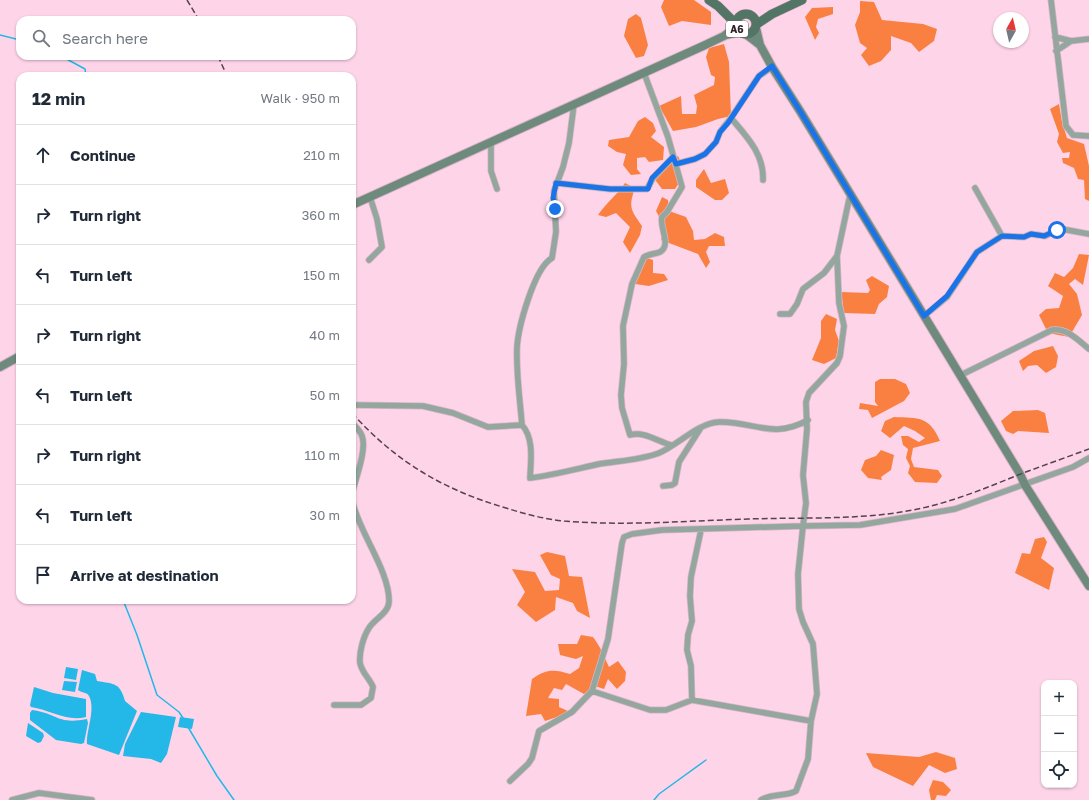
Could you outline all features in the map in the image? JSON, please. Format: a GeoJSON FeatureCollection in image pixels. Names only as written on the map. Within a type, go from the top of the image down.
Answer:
{"type":"FeatureCollection","features":[{"type":"Feature","properties":{"kind":"main road","name":"A6"},"geometry":{"type":"LineString","coordinates":[[709,0],[718,6],[740,29]]}},
{"type":"Feature","properties":{"kind":"main road","name":"A6"},"geometry":{"type":"LineString","coordinates":[[740,29],[802,0]]}},
{"type":"Feature","properties":{"kind":"main road","name":"A6"},"geometry":{"type":"LineString","coordinates":[[718,6],[742,15],[746,14],[755,23]]}},
{"type":"Feature","properties":{"kind":"main road","name":"A6"},"geometry":{"type":"LineString","coordinates":[[740,29],[737,20],[742,15]]}},
{"type":"Feature","properties":{"kind":"street"},"geometry":{"type":"LineString","coordinates":[[1050,0],[1068,130],[1073,135],[1089,136]]}},
{"type":"Feature","properties":{"kind":"street"},"geometry":{"type":"LineString","coordinates":[[755,23],[760,45],[772,66],[961,376],[1020,474],[1025,485],[1089,586]]}},
{"type":"Feature","properties":{"kind":"street"},"geometry":{"type":"LineString","coordinates":[[356,204],[740,29],[760,45]]}},
{"type":"Feature","properties":{"kind":"street"},"geometry":{"type":"LineString","coordinates":[[1054,37],[1071,41],[1089,39]]}},
{"type":"Feature","properties":{"kind":"street"},"geometry":{"type":"LineString","coordinates":[[1056,51],[1071,41]]}},
{"type":"Feature","properties":{"kind":"street"},"geometry":{"type":"LineString","coordinates":[[676,164],[695,159],[705,154],[716,142],[720,132],[759,76],[772,66]]}},
{"type":"Feature","properties":{"kind":"street"},"geometry":{"type":"LineString","coordinates":[[644,73],[676,164],[682,187],[667,212],[662,217],[661,225],[665,239],[664,245],[660,252],[647,255],[643,258],[632,284],[623,326],[624,364],[621,395],[622,408],[630,435],[636,433],[646,435],[653,440],[671,445]]}},
{"type":"Feature","properties":{"kind":"street"},"geometry":{"type":"LineString","coordinates":[[574,104],[569,143],[563,167],[556,183],[553,198],[556,232],[555,246],[552,258],[545,262],[527,299],[517,346],[522,425],[527,431],[530,441],[530,478],[565,473],[658,453],[700,429],[718,422],[781,430],[795,427],[808,420]]}},
{"type":"Feature","properties":{"kind":"street"},"geometry":{"type":"LineString","coordinates":[[731,118],[754,145],[762,164],[763,180]]}},
{"type":"Feature","properties":{"kind":"street"},"geometry":{"type":"LineString","coordinates":[[491,143],[491,171],[497,189]]}},
{"type":"Feature","properties":{"kind":"street"},"geometry":{"type":"LineString","coordinates":[[556,183],[610,189],[648,189],[652,178],[673,157]]}},
{"type":"Feature","properties":{"kind":"street"},"geometry":{"type":"LineString","coordinates":[[975,188],[1002,236]]}},
{"type":"Feature","properties":{"kind":"street"},"geometry":{"type":"LineString","coordinates":[[761,800],[769,797],[790,794],[797,790],[808,759],[811,721],[817,694],[813,667],[813,644],[800,615],[798,592],[798,568],[806,503],[803,486],[803,467],[808,420],[806,406],[807,396],[837,363],[840,356],[844,326],[839,303],[837,256],[850,195]]}},
{"type":"Feature","properties":{"kind":"street"},"geometry":{"type":"LineString","coordinates":[[369,260],[382,247],[377,218],[370,197]]}},
{"type":"Feature","properties":{"kind":"street"},"geometry":{"type":"LineString","coordinates":[[924,316],[947,296],[977,252],[1002,236],[1024,237],[1031,234],[1044,236],[1062,229],[1089,234]]}},
{"type":"Feature","properties":{"kind":"street"},"geometry":{"type":"LineString","coordinates":[[780,314],[790,314],[798,302],[802,288],[824,273],[837,256]]}},
{"type":"Feature","properties":{"kind":"street"},"geometry":{"type":"LineString","coordinates":[[961,376],[1052,330],[1068,332],[1089,350]]}},
{"type":"Feature","properties":{"kind":"street"},"geometry":{"type":"LineString","coordinates":[[0,367],[16,358]]}},
{"type":"Feature","properties":{"kind":"street"},"geometry":{"type":"LineString","coordinates":[[356,405],[423,406],[453,413],[488,427],[522,425]]}},
{"type":"Feature","properties":{"kind":"street"},"geometry":{"type":"LineString","coordinates":[[356,427],[359,430],[363,442],[363,452],[356,478]]}},
{"type":"Feature","properties":{"kind":"street"},"geometry":{"type":"LineString","coordinates":[[663,486],[672,485],[675,483],[679,462],[700,429]]}},
{"type":"Feature","properties":{"kind":"street"},"geometry":{"type":"LineString","coordinates":[[510,781],[528,764],[532,758],[539,731],[572,712],[592,691],[608,639],[624,537],[632,534],[662,530],[702,530],[748,526],[860,525],[923,515],[962,507],[1073,467],[1089,458]]}},
{"type":"Feature","properties":{"kind":"street"},"geometry":{"type":"LineString","coordinates":[[334,705],[361,706],[371,698],[373,687],[364,673],[360,663],[362,648],[369,627],[386,610],[388,605],[388,590],[356,512]]}},
{"type":"Feature","properties":{"kind":"street"},"geometry":{"type":"LineString","coordinates":[[692,700],[691,666],[688,650],[688,635],[692,621],[690,596],[692,573],[702,530]]}},
{"type":"Feature","properties":{"kind":"street"},"geometry":{"type":"LineString","coordinates":[[592,691],[650,710],[666,710],[692,700],[811,721]]}},
{"type":"Feature","properties":{"kind":"street"},"geometry":{"type":"LineString","coordinates":[[12,800],[39,793],[92,800]]}},
{"type":"Feature","properties":{"kind":"shaded area"},"geometry":{"type":"Polygon","coordinates":[[[664,0],[694,0],[711,12],[711,25],[682,21],[669,26],[661,7],[664,0]]]}},
{"type":"Feature","properties":{"kind":"shaded area"},"geometry":{"type":"Polygon","coordinates":[[[860,1],[874,2],[882,20],[923,24],[937,29],[934,41],[919,52],[911,43],[891,36],[891,50],[881,61],[869,66],[861,55],[867,48],[860,43],[855,25],[860,12],[860,1]]]}},
{"type":"Feature","properties":{"kind":"shaded area"},"geometry":{"type":"Polygon","coordinates":[[[833,7],[833,14],[818,19],[816,27],[819,33],[815,40],[805,17],[812,8],[833,7]]]}},
{"type":"Feature","properties":{"kind":"shaded area"},"geometry":{"type":"Polygon","coordinates":[[[636,14],[641,18],[648,45],[644,56],[636,58],[624,36],[628,19],[636,14]]]}},
{"type":"Feature","properties":{"kind":"shaded area"},"geometry":{"type":"Polygon","coordinates":[[[724,44],[729,62],[731,116],[696,127],[673,131],[659,106],[681,96],[682,114],[696,114],[697,106],[694,95],[714,85],[715,77],[711,75],[706,57],[709,48],[724,44]]]}},
{"type":"Feature","properties":{"kind":"shaded area"},"geometry":{"type":"Polygon","coordinates":[[[1059,104],[1062,122],[1067,138],[1084,144],[1089,166],[1089,201],[1085,199],[1084,180],[1078,179],[1074,168],[1063,163],[1062,158],[1069,158],[1070,152],[1063,153],[1057,142],[1059,134],[1050,109],[1059,104]]]}},
{"type":"Feature","properties":{"kind":"shaded area"},"geometry":{"type":"Polygon","coordinates":[[[645,117],[653,123],[656,131],[651,137],[664,147],[663,160],[649,162],[645,157],[637,158],[637,169],[641,174],[631,175],[623,165],[626,154],[617,152],[608,146],[609,140],[629,137],[638,121],[645,117]]]}},
{"type":"Feature","properties":{"kind":"shaded area"},"geometry":{"type":"Polygon","coordinates":[[[678,156],[681,162],[675,170],[679,183],[675,189],[662,189],[654,176],[667,163],[678,156]]]}},
{"type":"Feature","properties":{"kind":"shaded area"},"geometry":{"type":"Polygon","coordinates":[[[704,169],[711,183],[725,179],[729,193],[722,200],[715,200],[696,187],[696,180],[704,169]]]}},
{"type":"Feature","properties":{"kind":"shaded area"},"geometry":{"type":"Polygon","coordinates":[[[625,183],[635,188],[631,205],[635,216],[642,226],[640,235],[630,253],[623,242],[630,227],[616,213],[606,217],[598,215],[625,183]]]}},
{"type":"Feature","properties":{"kind":"shaded area"},"geometry":{"type":"Polygon","coordinates":[[[662,197],[668,200],[669,211],[686,217],[693,231],[694,240],[705,239],[715,233],[724,237],[725,246],[709,246],[706,252],[710,262],[706,268],[698,254],[661,240],[662,222],[656,211],[662,197]]]}},
{"type":"Feature","properties":{"kind":"shaded area"},"geometry":{"type":"Polygon","coordinates":[[[1079,254],[1089,255],[1083,285],[1075,279],[1069,284],[1077,294],[1082,315],[1069,337],[1048,333],[1039,315],[1046,309],[1059,308],[1063,296],[1048,286],[1055,273],[1064,277],[1073,268],[1079,254]]]}},
{"type":"Feature","properties":{"kind":"shaded area"},"geometry":{"type":"Polygon","coordinates":[[[647,258],[653,260],[653,273],[664,274],[668,280],[649,286],[635,284],[641,265],[647,258]]]}},
{"type":"Feature","properties":{"kind":"shaded area"},"geometry":{"type":"Polygon","coordinates":[[[872,276],[889,286],[887,297],[879,304],[875,314],[844,313],[841,292],[868,293],[870,290],[866,280],[872,276]]]}},
{"type":"Feature","properties":{"kind":"shaded area"},"geometry":{"type":"Polygon","coordinates":[[[826,314],[837,319],[835,330],[839,341],[836,358],[824,364],[812,360],[821,338],[821,321],[826,314]]]}},
{"type":"Feature","properties":{"kind":"shaded area"},"geometry":{"type":"Polygon","coordinates":[[[1053,346],[1058,356],[1056,367],[1046,373],[1037,365],[1028,366],[1023,371],[1019,361],[1034,351],[1053,346]]]}},
{"type":"Feature","properties":{"kind":"shaded area"},"geometry":{"type":"Polygon","coordinates":[[[880,379],[895,379],[906,384],[910,393],[904,401],[872,418],[868,410],[859,409],[860,403],[878,406],[875,402],[875,382],[880,379]]]}},
{"type":"Feature","properties":{"kind":"shaded area"},"geometry":{"type":"Polygon","coordinates":[[[1038,410],[1045,413],[1049,433],[1018,431],[1013,434],[1006,431],[1001,421],[1013,411],[1038,410]]]}},
{"type":"Feature","properties":{"kind":"shaded area"},"geometry":{"type":"Polygon","coordinates":[[[894,417],[917,418],[927,423],[936,433],[940,441],[913,448],[911,459],[914,467],[938,470],[942,476],[937,483],[915,482],[908,473],[910,466],[906,458],[908,449],[903,445],[901,436],[908,436],[919,442],[925,438],[904,426],[890,438],[881,431],[885,421],[894,417]]]}},
{"type":"Feature","properties":{"kind":"shaded area"},"geometry":{"type":"Polygon","coordinates":[[[881,450],[894,455],[891,470],[881,477],[882,480],[868,478],[861,470],[865,460],[876,456],[881,450]]]}},
{"type":"Feature","properties":{"kind":"shaded area"},"geometry":{"type":"Polygon","coordinates":[[[1044,537],[1047,542],[1041,558],[1054,568],[1049,590],[1015,573],[1022,553],[1030,554],[1035,539],[1044,537]]]}},
{"type":"Feature","properties":{"kind":"shaded area"},"geometry":{"type":"Polygon","coordinates":[[[547,552],[565,556],[569,576],[582,577],[590,618],[577,611],[573,603],[556,597],[555,610],[536,622],[517,605],[525,592],[512,569],[535,572],[545,591],[559,590],[560,579],[551,575],[540,555],[547,552]]]}},
{"type":"Feature","properties":{"kind":"shaded area"},"geometry":{"type":"Polygon","coordinates":[[[581,635],[593,637],[609,667],[618,661],[626,672],[625,681],[617,689],[608,679],[604,689],[595,686],[584,694],[566,684],[562,690],[554,688],[548,698],[559,699],[559,707],[568,711],[560,716],[545,721],[541,714],[526,716],[532,679],[542,673],[550,671],[559,671],[570,674],[579,668],[583,656],[576,659],[560,655],[558,644],[577,644],[581,635]]]}},
{"type":"Feature","properties":{"kind":"shaded area"},"geometry":{"type":"Polygon","coordinates":[[[936,752],[955,758],[957,769],[945,773],[929,765],[913,786],[873,767],[866,753],[919,757],[936,752]]]}},
{"type":"Feature","properties":{"kind":"shaded area"},"geometry":{"type":"Polygon","coordinates":[[[933,780],[943,782],[951,790],[946,796],[937,795],[935,800],[931,800],[929,790],[933,780]]]}},
{"type":"Feature","properties":{"kind":"water"},"geometry":{"type":"Polygon","coordinates":[[[66,667],[78,669],[76,680],[64,678],[66,667]]]}},
{"type":"Feature","properties":{"kind":"water"},"geometry":{"type":"Polygon","coordinates":[[[82,670],[95,674],[97,681],[116,685],[121,691],[125,701],[137,711],[119,755],[87,744],[92,707],[89,696],[78,690],[82,670]]]}},
{"type":"Feature","properties":{"kind":"water"},"geometry":{"type":"Polygon","coordinates":[[[64,681],[77,682],[75,692],[62,690],[64,681]]]}},
{"type":"Feature","properties":{"kind":"water"},"geometry":{"type":"Polygon","coordinates":[[[34,687],[53,693],[86,699],[86,717],[65,717],[31,707],[30,705],[34,687]]]}},
{"type":"Feature","properties":{"kind":"water"},"geometry":{"type":"Polygon","coordinates":[[[32,710],[40,711],[69,721],[87,719],[88,723],[84,743],[81,744],[56,740],[30,720],[30,713],[32,710]]]}},
{"type":"Feature","properties":{"kind":"water"},"geometry":{"type":"Polygon","coordinates":[[[141,712],[176,717],[167,754],[161,763],[151,759],[123,756],[125,744],[141,712]]]}},
{"type":"Feature","properties":{"kind":"water"},"geometry":{"type":"Polygon","coordinates":[[[180,717],[194,719],[192,729],[178,727],[180,717]]]}},
{"type":"Feature","properties":{"kind":"water"},"geometry":{"type":"Polygon","coordinates":[[[28,723],[43,733],[44,736],[41,742],[38,743],[26,736],[28,723]]]}},
{"type":"Feature","properties":{"kind":"waterway"},"geometry":{"type":"LineString","coordinates":[[0,35],[16,39]]}},
{"type":"Feature","properties":{"kind":"waterway"},"geometry":{"type":"LineString","coordinates":[[68,60],[85,69],[85,72]]}},
{"type":"Feature","properties":{"kind":"waterway"},"geometry":{"type":"LineString","coordinates":[[125,604],[137,635],[157,695],[179,712],[183,718]]}},
{"type":"Feature","properties":{"kind":"waterway"},"geometry":{"type":"LineString","coordinates":[[188,727],[217,776],[234,800]]}},
{"type":"Feature","properties":{"kind":"waterway"},"geometry":{"type":"LineString","coordinates":[[654,800],[659,794],[706,760]]}},
{"type":"Feature","properties":{"kind":"railway"},"geometry":{"type":"LineString","coordinates":[[187,0],[197,16]]}},
{"type":"Feature","properties":{"kind":"railway"},"geometry":{"type":"LineString","coordinates":[[220,60],[225,72]]}},
{"type":"Feature","properties":{"kind":"railway"},"geometry":{"type":"LineString","coordinates":[[356,417],[386,446],[404,460],[442,483],[483,501],[535,516],[564,521],[633,523],[838,518],[905,511],[939,504],[963,496],[1089,449]]}},
{"type":"Feature","properties":{"kind":"route"},"geometry":{"type":"LineString","coordinates":[[555,209],[553,198],[556,183],[610,189],[648,189],[652,178],[660,168],[673,157],[676,164],[699,158],[716,142],[720,132],[726,127],[759,76],[766,69],[772,66],[924,316],[942,302],[947,296],[977,252],[1002,236],[1024,237],[1031,234],[1044,236],[1057,230]]}}]}
